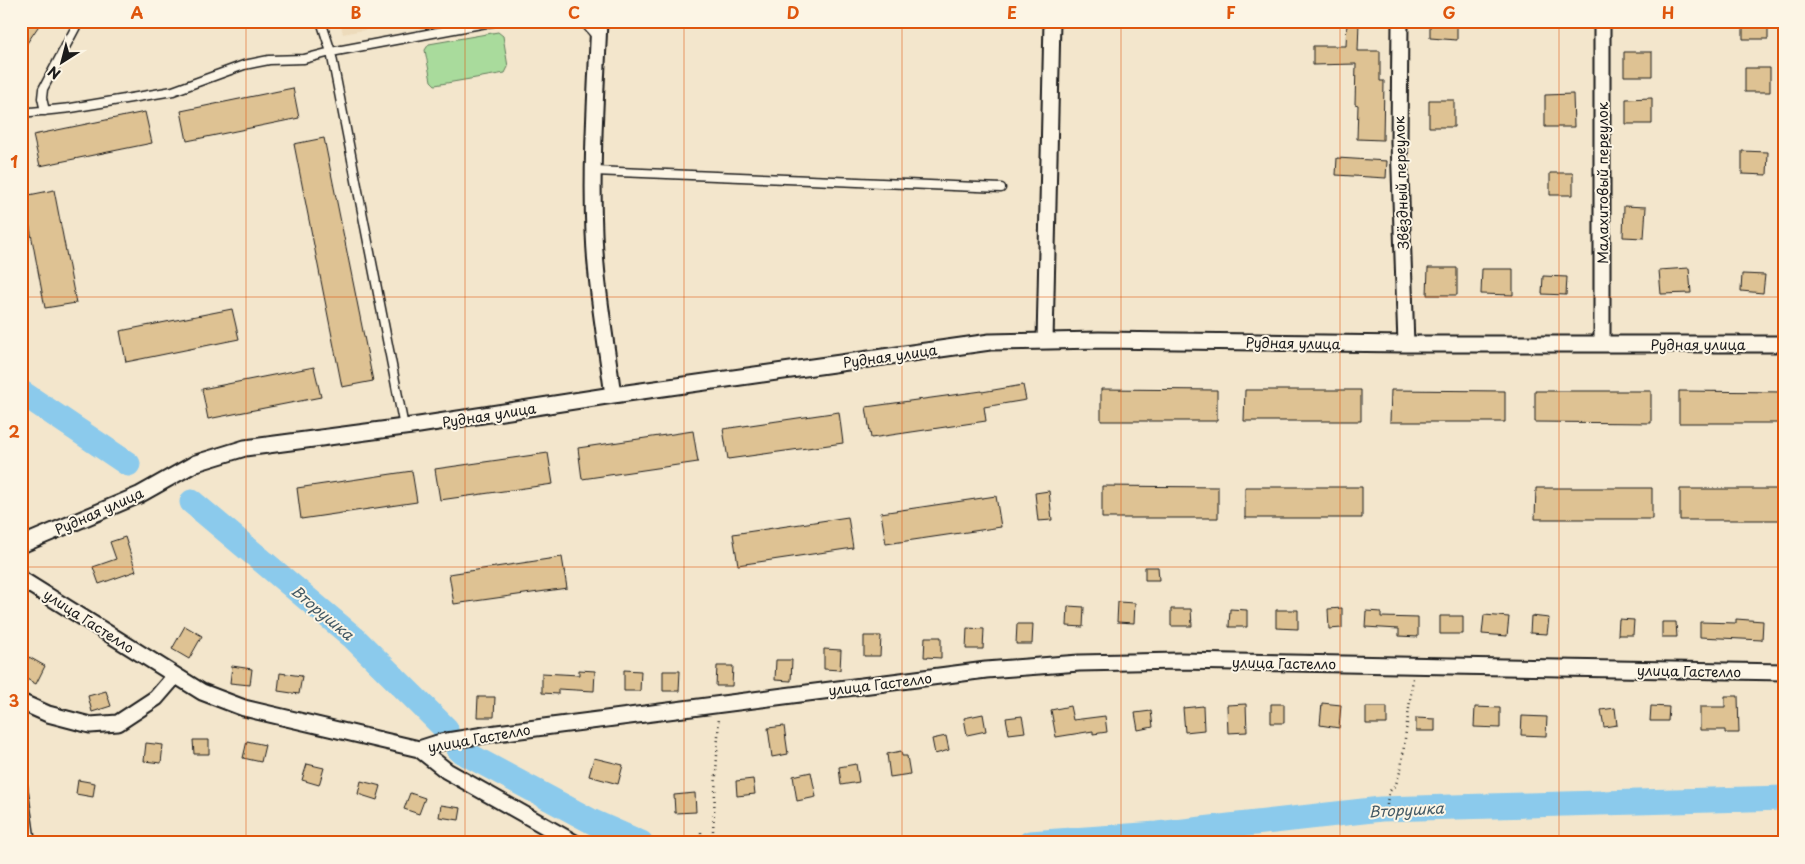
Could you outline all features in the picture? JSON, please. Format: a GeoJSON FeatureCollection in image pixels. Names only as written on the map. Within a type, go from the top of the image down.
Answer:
{"type":"FeatureCollection","features":[{"type":"Feature","properties":{"kind":"street"},"geometry":{"type":"LineString","coordinates":[[599,21],[594,233],[598,283],[613,395]]}},
{"type":"Feature","properties":{"kind":"street"},"geometry":{"type":"LineString","coordinates":[[1045,341],[1052,21]]}},
{"type":"Feature","properties":{"kind":"street","name":"Звёздный переулок"},"geometry":{"type":"LineString","coordinates":[[1400,21],[1398,142],[1406,344]]}},
{"type":"Feature","properties":{"kind":"street","name":"Малахитовый переулок"},"geometry":{"type":"LineString","coordinates":[[1602,21],[1602,344]]}},
{"type":"Feature","properties":{"kind":"street","name":"Рудная улица"},"geometry":{"type":"LineString","coordinates":[[21,545],[139,494],[196,463],[245,448],[404,428],[613,395],[990,342],[1099,340],[1406,344],[1784,344]]}},
{"type":"Feature","properties":{"kind":"street","name":"улица Гастелло"},"geometry":{"type":"LineString","coordinates":[[21,579],[202,692],[244,708],[419,749],[441,742],[497,733],[986,670],[1079,663],[1179,661],[1784,672]]}},
{"type":"Feature","properties":{"kind":"street"},"geometry":{"type":"LineString","coordinates":[[21,702],[48,714],[90,725],[118,723],[156,698],[175,676]]}},
{"type":"Feature","properties":{"kind":"street"},"geometry":{"type":"LineString","coordinates":[[419,749],[448,771],[575,843]]}},
{"type":"Feature","properties":{"kind":"lane"},"geometry":{"type":"LineString","coordinates":[[45,111],[42,98],[43,89],[79,21]]}},
{"type":"Feature","properties":{"kind":"lane"},"geometry":{"type":"LineString","coordinates":[[321,21],[330,52],[404,428]]}},
{"type":"Feature","properties":{"kind":"lane"},"geometry":{"type":"LineString","coordinates":[[21,113],[173,91],[244,65],[269,60],[304,59],[330,52],[497,21]]}},
{"type":"Feature","properties":{"kind":"lane"},"geometry":{"type":"LineString","coordinates":[[583,21],[598,38]]}},
{"type":"Feature","properties":{"kind":"lane"},"geometry":{"type":"LineString","coordinates":[[594,171],[1001,188]]}},
{"type":"Feature","properties":{"kind":"lane"},"geometry":{"type":"LineString","coordinates":[[21,773],[32,843]]}},
{"type":"Feature","properties":{"kind":"path"},"geometry":{"type":"LineString","coordinates":[[1386,815],[1389,792],[1396,784],[1401,769],[1414,666]]}},
{"type":"Feature","properties":{"kind":"path"},"geometry":{"type":"LineString","coordinates":[[713,831],[720,704]]}},
{"type":"Feature","properties":{"kind":"path"},"geometry":{"type":"LineString","coordinates":[[701,832],[702,843]]}},
{"type":"Feature","properties":{"kind":"shaded area"},"geometry":{"type":"Polygon","coordinates":[[[340,21],[411,21],[343,34],[340,21]]]}},
{"type":"Feature","properties":{"kind":"green space"},"geometry":{"type":"Polygon","coordinates":[[[498,32],[503,36],[508,67],[505,73],[435,85],[431,81],[425,50],[429,44],[498,32]]]}},
{"type":"Feature","properties":{"kind":"building"},"geometry":{"type":"Polygon","coordinates":[[[21,21],[42,21],[21,52],[21,21]]]}},
{"type":"Feature","properties":{"kind":"building"},"geometry":{"type":"Polygon","coordinates":[[[1347,21],[1359,21],[1358,51],[1380,51],[1380,81],[1384,81],[1383,140],[1357,139],[1358,105],[1355,104],[1356,64],[1313,65],[1313,46],[1346,46],[1347,21]]]}},
{"type":"Feature","properties":{"kind":"building"},"geometry":{"type":"Polygon","coordinates":[[[1430,21],[1457,21],[1457,40],[1430,38],[1430,21]]]}},
{"type":"Feature","properties":{"kind":"building"},"geometry":{"type":"Polygon","coordinates":[[[1743,21],[1768,21],[1768,39],[1743,39],[1743,21]]]}},
{"type":"Feature","properties":{"kind":"building"},"geometry":{"type":"Polygon","coordinates":[[[1624,52],[1652,52],[1652,76],[1624,76],[1624,52]]]}},
{"type":"Feature","properties":{"kind":"building"},"geometry":{"type":"Polygon","coordinates":[[[1745,68],[1770,68],[1770,92],[1745,92],[1745,68]]]}},
{"type":"Feature","properties":{"kind":"building"},"geometry":{"type":"Polygon","coordinates":[[[293,88],[299,118],[187,141],[181,111],[293,88]]]}},
{"type":"Feature","properties":{"kind":"building"},"geometry":{"type":"Polygon","coordinates":[[[1573,94],[1574,127],[1545,127],[1545,95],[1573,94]]]}},
{"type":"Feature","properties":{"kind":"building"},"geometry":{"type":"Polygon","coordinates":[[[1652,98],[1652,124],[1626,124],[1626,99],[1652,98]]]}},
{"type":"Feature","properties":{"kind":"building"},"geometry":{"type":"Polygon","coordinates":[[[1429,100],[1454,100],[1454,127],[1429,127],[1429,100]]]}},
{"type":"Feature","properties":{"kind":"building"},"geometry":{"type":"Polygon","coordinates":[[[145,112],[152,143],[40,166],[33,135],[145,112]]]}},
{"type":"Feature","properties":{"kind":"building"},"geometry":{"type":"Polygon","coordinates":[[[324,138],[373,381],[342,387],[294,144],[324,138]]]}},
{"type":"Feature","properties":{"kind":"building"},"geometry":{"type":"Polygon","coordinates":[[[1742,151],[1768,152],[1767,175],[1742,174],[1742,151]]]}},
{"type":"Feature","properties":{"kind":"building"},"geometry":{"type":"Polygon","coordinates":[[[1337,158],[1387,161],[1386,178],[1336,175],[1337,158]]]}},
{"type":"Feature","properties":{"kind":"building"},"geometry":{"type":"Polygon","coordinates":[[[1550,173],[1573,173],[1573,195],[1550,195],[1550,173]]]}},
{"type":"Feature","properties":{"kind":"building"},"geometry":{"type":"Polygon","coordinates":[[[54,190],[76,303],[45,308],[24,196],[54,190]]]}},
{"type":"Feature","properties":{"kind":"building"},"geometry":{"type":"Polygon","coordinates":[[[1624,206],[1646,207],[1644,238],[1623,237],[1624,206]]]}},
{"type":"Feature","properties":{"kind":"building"},"geometry":{"type":"Polygon","coordinates":[[[1428,268],[1457,268],[1457,295],[1427,295],[1428,268]]]}},
{"type":"Feature","properties":{"kind":"building"},"geometry":{"type":"Polygon","coordinates":[[[1689,268],[1691,293],[1661,294],[1659,270],[1689,268]]]}},
{"type":"Feature","properties":{"kind":"building"},"geometry":{"type":"Polygon","coordinates":[[[1482,269],[1513,269],[1513,295],[1481,294],[1482,269]]]}},
{"type":"Feature","properties":{"kind":"building"},"geometry":{"type":"Polygon","coordinates":[[[1742,274],[1765,275],[1763,293],[1741,291],[1742,274]]]}},
{"type":"Feature","properties":{"kind":"building"},"geometry":{"type":"Polygon","coordinates":[[[1543,276],[1567,277],[1566,295],[1542,294],[1543,276]]]}},
{"type":"Feature","properties":{"kind":"building"},"geometry":{"type":"Polygon","coordinates":[[[232,309],[239,339],[126,362],[120,331],[232,309]]]}},
{"type":"Feature","properties":{"kind":"building"},"geometry":{"type":"Polygon","coordinates":[[[314,367],[321,397],[208,419],[202,389],[314,367]]]}},
{"type":"Feature","properties":{"kind":"building"},"geometry":{"type":"Polygon","coordinates":[[[1023,385],[1026,400],[984,407],[986,421],[871,438],[866,407],[1023,385]]]}},
{"type":"Feature","properties":{"kind":"building"},"geometry":{"type":"Polygon","coordinates":[[[1101,389],[1217,390],[1217,421],[1101,421],[1101,389]]]}},
{"type":"Feature","properties":{"kind":"building"},"geometry":{"type":"Polygon","coordinates":[[[1245,390],[1361,390],[1361,421],[1244,421],[1245,390]]]}},
{"type":"Feature","properties":{"kind":"building"},"geometry":{"type":"Polygon","coordinates":[[[1391,390],[1505,391],[1505,422],[1390,422],[1391,390]]]}},
{"type":"Feature","properties":{"kind":"building"},"geometry":{"type":"Polygon","coordinates":[[[1535,391],[1651,391],[1651,423],[1535,422],[1535,391]]]}},
{"type":"Feature","properties":{"kind":"building"},"geometry":{"type":"Polygon","coordinates":[[[1679,391],[1784,392],[1784,423],[1679,423],[1679,391]]]}},
{"type":"Feature","properties":{"kind":"building"},"geometry":{"type":"Polygon","coordinates":[[[839,412],[843,443],[728,459],[723,429],[839,412]]]}},
{"type":"Feature","properties":{"kind":"building"},"geometry":{"type":"Polygon","coordinates":[[[693,431],[698,462],[582,479],[578,448],[693,431]]]}},
{"type":"Feature","properties":{"kind":"building"},"geometry":{"type":"Polygon","coordinates":[[[548,453],[553,484],[440,500],[435,469],[548,453]]]}},
{"type":"Feature","properties":{"kind":"building"},"geometry":{"type":"Polygon","coordinates":[[[412,471],[417,502],[301,519],[297,488],[412,471]]]}},
{"type":"Feature","properties":{"kind":"building"},"geometry":{"type":"Polygon","coordinates":[[[1102,486],[1218,487],[1218,518],[1102,518],[1102,486]]]}},
{"type":"Feature","properties":{"kind":"building"},"geometry":{"type":"Polygon","coordinates":[[[1245,487],[1362,487],[1362,518],[1245,518],[1245,487]]]}},
{"type":"Feature","properties":{"kind":"building"},"geometry":{"type":"Polygon","coordinates":[[[1536,488],[1652,488],[1652,519],[1535,519],[1536,488]]]}},
{"type":"Feature","properties":{"kind":"building"},"geometry":{"type":"Polygon","coordinates":[[[1680,489],[1784,489],[1784,520],[1680,520],[1680,489]]]}},
{"type":"Feature","properties":{"kind":"building"},"geometry":{"type":"Polygon","coordinates":[[[1049,491],[1052,520],[1038,521],[1035,493],[1049,491]]]}},
{"type":"Feature","properties":{"kind":"building"},"geometry":{"type":"Polygon","coordinates":[[[996,496],[1001,527],[886,544],[881,513],[996,496]]]}},
{"type":"Feature","properties":{"kind":"building"},"geometry":{"type":"Polygon","coordinates":[[[848,517],[853,548],[738,565],[733,534],[848,517]]]}},
{"type":"Feature","properties":{"kind":"building"},"geometry":{"type":"Polygon","coordinates":[[[125,537],[136,571],[99,584],[93,567],[116,559],[110,542],[125,537]]]}},
{"type":"Feature","properties":{"kind":"building"},"geometry":{"type":"Polygon","coordinates":[[[562,557],[567,588],[454,604],[449,574],[562,557]]]}},
{"type":"Feature","properties":{"kind":"building"},"geometry":{"type":"Polygon","coordinates":[[[1145,567],[1158,567],[1159,580],[1145,580],[1145,567]]]}},
{"type":"Feature","properties":{"kind":"building"},"geometry":{"type":"Polygon","coordinates":[[[1118,602],[1135,603],[1134,623],[1117,622],[1118,602]]]}},
{"type":"Feature","properties":{"kind":"building"},"geometry":{"type":"Polygon","coordinates":[[[1068,606],[1084,607],[1083,627],[1067,626],[1068,606]]]}},
{"type":"Feature","properties":{"kind":"building"},"geometry":{"type":"Polygon","coordinates":[[[1342,608],[1342,628],[1329,629],[1328,609],[1342,608]]]}},
{"type":"Feature","properties":{"kind":"building"},"geometry":{"type":"Polygon","coordinates":[[[1171,609],[1191,609],[1192,626],[1171,626],[1171,609]]]}},
{"type":"Feature","properties":{"kind":"building"},"geometry":{"type":"Polygon","coordinates":[[[1230,609],[1247,610],[1247,627],[1229,627],[1230,609]]]}},
{"type":"Feature","properties":{"kind":"building"},"geometry":{"type":"Polygon","coordinates":[[[1276,610],[1298,610],[1298,629],[1276,628],[1276,610]]]}},
{"type":"Feature","properties":{"kind":"building"},"geometry":{"type":"Polygon","coordinates":[[[1366,611],[1381,612],[1381,617],[1418,618],[1418,637],[1399,636],[1399,629],[1365,627],[1366,611]]]}},
{"type":"Feature","properties":{"kind":"building"},"geometry":{"type":"Polygon","coordinates":[[[1484,615],[1509,617],[1507,636],[1482,634],[1484,615]]]}},
{"type":"Feature","properties":{"kind":"building"},"geometry":{"type":"Polygon","coordinates":[[[1440,616],[1463,616],[1463,634],[1440,634],[1440,616]]]}},
{"type":"Feature","properties":{"kind":"building"},"geometry":{"type":"Polygon","coordinates":[[[1531,616],[1549,618],[1547,634],[1530,633],[1531,616]]]}},
{"type":"Feature","properties":{"kind":"building"},"geometry":{"type":"Polygon","coordinates":[[[1619,619],[1634,620],[1633,635],[1618,635],[1619,619]]]}},
{"type":"Feature","properties":{"kind":"building"},"geometry":{"type":"Polygon","coordinates":[[[1736,619],[1763,621],[1762,640],[1700,637],[1700,622],[1736,623],[1736,619]]]}},
{"type":"Feature","properties":{"kind":"building"},"geometry":{"type":"Polygon","coordinates":[[[1662,622],[1676,622],[1677,637],[1662,637],[1662,622]]]}},
{"type":"Feature","properties":{"kind":"building"},"geometry":{"type":"Polygon","coordinates":[[[1017,624],[1033,624],[1032,644],[1016,644],[1017,624]]]}},
{"type":"Feature","properties":{"kind":"building"},"geometry":{"type":"Polygon","coordinates":[[[185,626],[202,636],[189,659],[172,649],[185,626]]]}},
{"type":"Feature","properties":{"kind":"building"},"geometry":{"type":"Polygon","coordinates":[[[967,628],[984,629],[983,649],[966,649],[967,628]]]}},
{"type":"Feature","properties":{"kind":"building"},"geometry":{"type":"Polygon","coordinates":[[[864,636],[881,636],[880,656],[864,656],[864,636]]]}},
{"type":"Feature","properties":{"kind":"building"},"geometry":{"type":"Polygon","coordinates":[[[925,637],[941,637],[941,658],[924,657],[925,637]]]}},
{"type":"Feature","properties":{"kind":"building"},"geometry":{"type":"Polygon","coordinates":[[[824,649],[841,650],[840,670],[824,669],[824,649]]]}},
{"type":"Feature","properties":{"kind":"building"},"geometry":{"type":"Polygon","coordinates":[[[29,657],[45,666],[36,684],[21,676],[21,672],[29,657]]]}},
{"type":"Feature","properties":{"kind":"building"},"geometry":{"type":"Polygon","coordinates":[[[776,660],[792,660],[791,681],[775,680],[776,660]]]}},
{"type":"Feature","properties":{"kind":"building"},"geometry":{"type":"Polygon","coordinates":[[[232,666],[252,669],[250,685],[230,683],[232,666]]]}},
{"type":"Feature","properties":{"kind":"building"},"geometry":{"type":"Polygon","coordinates":[[[717,666],[733,666],[732,686],[716,686],[717,666]]]}},
{"type":"Feature","properties":{"kind":"building"},"geometry":{"type":"Polygon","coordinates":[[[579,670],[595,671],[594,691],[558,689],[558,694],[542,693],[542,673],[579,675],[579,670]]]}},
{"type":"Feature","properties":{"kind":"building"},"geometry":{"type":"Polygon","coordinates":[[[624,670],[641,671],[640,691],[624,691],[624,670]]]}},
{"type":"Feature","properties":{"kind":"building"},"geometry":{"type":"Polygon","coordinates":[[[663,671],[680,671],[679,691],[663,691],[663,671]]]}},
{"type":"Feature","properties":{"kind":"building"},"geometry":{"type":"Polygon","coordinates":[[[280,673],[302,676],[299,694],[278,691],[280,673]]]}},
{"type":"Feature","properties":{"kind":"building"},"geometry":{"type":"Polygon","coordinates":[[[106,691],[111,706],[92,712],[88,696],[106,691]]]}},
{"type":"Feature","properties":{"kind":"building"},"geometry":{"type":"Polygon","coordinates":[[[1725,696],[1738,696],[1739,733],[1725,733],[1725,730],[1700,730],[1700,707],[1725,707],[1725,696]]]}},
{"type":"Feature","properties":{"kind":"building"},"geometry":{"type":"Polygon","coordinates":[[[478,697],[495,697],[494,717],[477,717],[478,697]]]}},
{"type":"Feature","properties":{"kind":"building"},"geometry":{"type":"Polygon","coordinates":[[[1322,703],[1341,705],[1339,728],[1320,725],[1322,703]]]}},
{"type":"Feature","properties":{"kind":"building"},"geometry":{"type":"Polygon","coordinates":[[[1246,704],[1247,732],[1228,733],[1227,705],[1246,704]]]}},
{"type":"Feature","properties":{"kind":"building"},"geometry":{"type":"Polygon","coordinates":[[[1271,704],[1284,704],[1284,723],[1271,723],[1271,704]]]}},
{"type":"Feature","properties":{"kind":"building"},"geometry":{"type":"Polygon","coordinates":[[[1070,706],[1073,720],[1105,716],[1107,732],[1093,734],[1093,731],[1056,737],[1051,710],[1070,706]]]}},
{"type":"Feature","properties":{"kind":"building"},"geometry":{"type":"Polygon","coordinates":[[[1203,706],[1204,730],[1185,732],[1183,708],[1203,706]]]}},
{"type":"Feature","properties":{"kind":"building"},"geometry":{"type":"Polygon","coordinates":[[[1651,706],[1669,707],[1668,721],[1650,721],[1651,706]]]}},
{"type":"Feature","properties":{"kind":"building"},"geometry":{"type":"Polygon","coordinates":[[[1366,707],[1387,707],[1387,724],[1366,724],[1366,707]]]}},
{"type":"Feature","properties":{"kind":"building"},"geometry":{"type":"Polygon","coordinates":[[[1475,707],[1500,708],[1500,728],[1474,727],[1475,707]]]}},
{"type":"Feature","properties":{"kind":"building"},"geometry":{"type":"Polygon","coordinates":[[[1615,708],[1617,725],[1604,727],[1601,710],[1615,708]]]}},
{"type":"Feature","properties":{"kind":"building"},"geometry":{"type":"Polygon","coordinates":[[[1151,711],[1153,727],[1138,730],[1135,713],[1151,711]]]}},
{"type":"Feature","properties":{"kind":"building"},"geometry":{"type":"Polygon","coordinates":[[[983,714],[986,731],[967,735],[964,718],[983,714]]]}},
{"type":"Feature","properties":{"kind":"building"},"geometry":{"type":"Polygon","coordinates":[[[1022,716],[1025,732],[1009,734],[1006,718],[1022,716]]]}},
{"type":"Feature","properties":{"kind":"building"},"geometry":{"type":"Polygon","coordinates":[[[1522,716],[1547,717],[1546,736],[1521,735],[1522,716]]]}},
{"type":"Feature","properties":{"kind":"building"},"geometry":{"type":"Polygon","coordinates":[[[1416,718],[1435,719],[1435,731],[1416,731],[1416,718]]]}},
{"type":"Feature","properties":{"kind":"building"},"geometry":{"type":"Polygon","coordinates":[[[784,726],[788,754],[772,757],[768,728],[784,726]]]}},
{"type":"Feature","properties":{"kind":"building"},"geometry":{"type":"Polygon","coordinates":[[[946,736],[949,750],[935,754],[932,739],[946,736]]]}},
{"type":"Feature","properties":{"kind":"building"},"geometry":{"type":"Polygon","coordinates":[[[193,740],[209,740],[209,754],[194,754],[193,740]]]}},
{"type":"Feature","properties":{"kind":"building"},"geometry":{"type":"Polygon","coordinates":[[[247,741],[265,745],[261,762],[243,758],[247,741]]]}},
{"type":"Feature","properties":{"kind":"building"},"geometry":{"type":"Polygon","coordinates":[[[146,743],[163,745],[161,763],[144,761],[146,743]]]}},
{"type":"Feature","properties":{"kind":"building"},"geometry":{"type":"Polygon","coordinates":[[[901,751],[902,756],[907,756],[910,774],[890,777],[887,754],[901,751]]]}},
{"type":"Feature","properties":{"kind":"building"},"geometry":{"type":"Polygon","coordinates":[[[594,758],[623,765],[618,784],[589,776],[594,758]]]}},
{"type":"Feature","properties":{"kind":"building"},"geometry":{"type":"Polygon","coordinates":[[[307,764],[324,768],[319,785],[302,780],[307,764]]]}},
{"type":"Feature","properties":{"kind":"building"},"geometry":{"type":"Polygon","coordinates":[[[856,764],[859,782],[841,785],[839,767],[856,764]]]}},
{"type":"Feature","properties":{"kind":"building"},"geometry":{"type":"Polygon","coordinates":[[[811,772],[816,797],[797,801],[793,776],[811,772]]]}},
{"type":"Feature","properties":{"kind":"building"},"geometry":{"type":"Polygon","coordinates":[[[753,779],[755,794],[737,796],[736,781],[753,779]]]}},
{"type":"Feature","properties":{"kind":"building"},"geometry":{"type":"Polygon","coordinates":[[[78,780],[95,783],[93,797],[76,794],[78,780]]]}},
{"type":"Feature","properties":{"kind":"building"},"geometry":{"type":"Polygon","coordinates":[[[361,781],[381,786],[377,800],[358,794],[361,781]]]}},
{"type":"Feature","properties":{"kind":"building"},"geometry":{"type":"Polygon","coordinates":[[[410,793],[425,798],[419,814],[404,809],[410,793]]]}},
{"type":"Feature","properties":{"kind":"building"},"geometry":{"type":"Polygon","coordinates":[[[695,793],[696,812],[675,813],[674,795],[695,793]]]}},
{"type":"Feature","properties":{"kind":"building"},"geometry":{"type":"Polygon","coordinates":[[[441,805],[461,808],[459,820],[439,817],[441,805]]]}},
{"type":"Feature","properties":{"kind":"waterway","name":"Вторушка"},"geometry":{"type":"LineString","coordinates":[[21,392],[128,464]]}},
{"type":"Feature","properties":{"kind":"waterway","name":"Вторушка"},"geometry":{"type":"LineString","coordinates":[[192,502],[354,638],[446,729]]}},
{"type":"Feature","properties":{"kind":"waterway","name":"Вторушка"},"geometry":{"type":"LineString","coordinates":[[459,750],[593,822],[641,843]]}},
{"type":"Feature","properties":{"kind":"waterway","name":"Вторушка"},"geometry":{"type":"LineString","coordinates":[[1030,843],[1157,834],[1381,809],[1784,798]]}}]}
